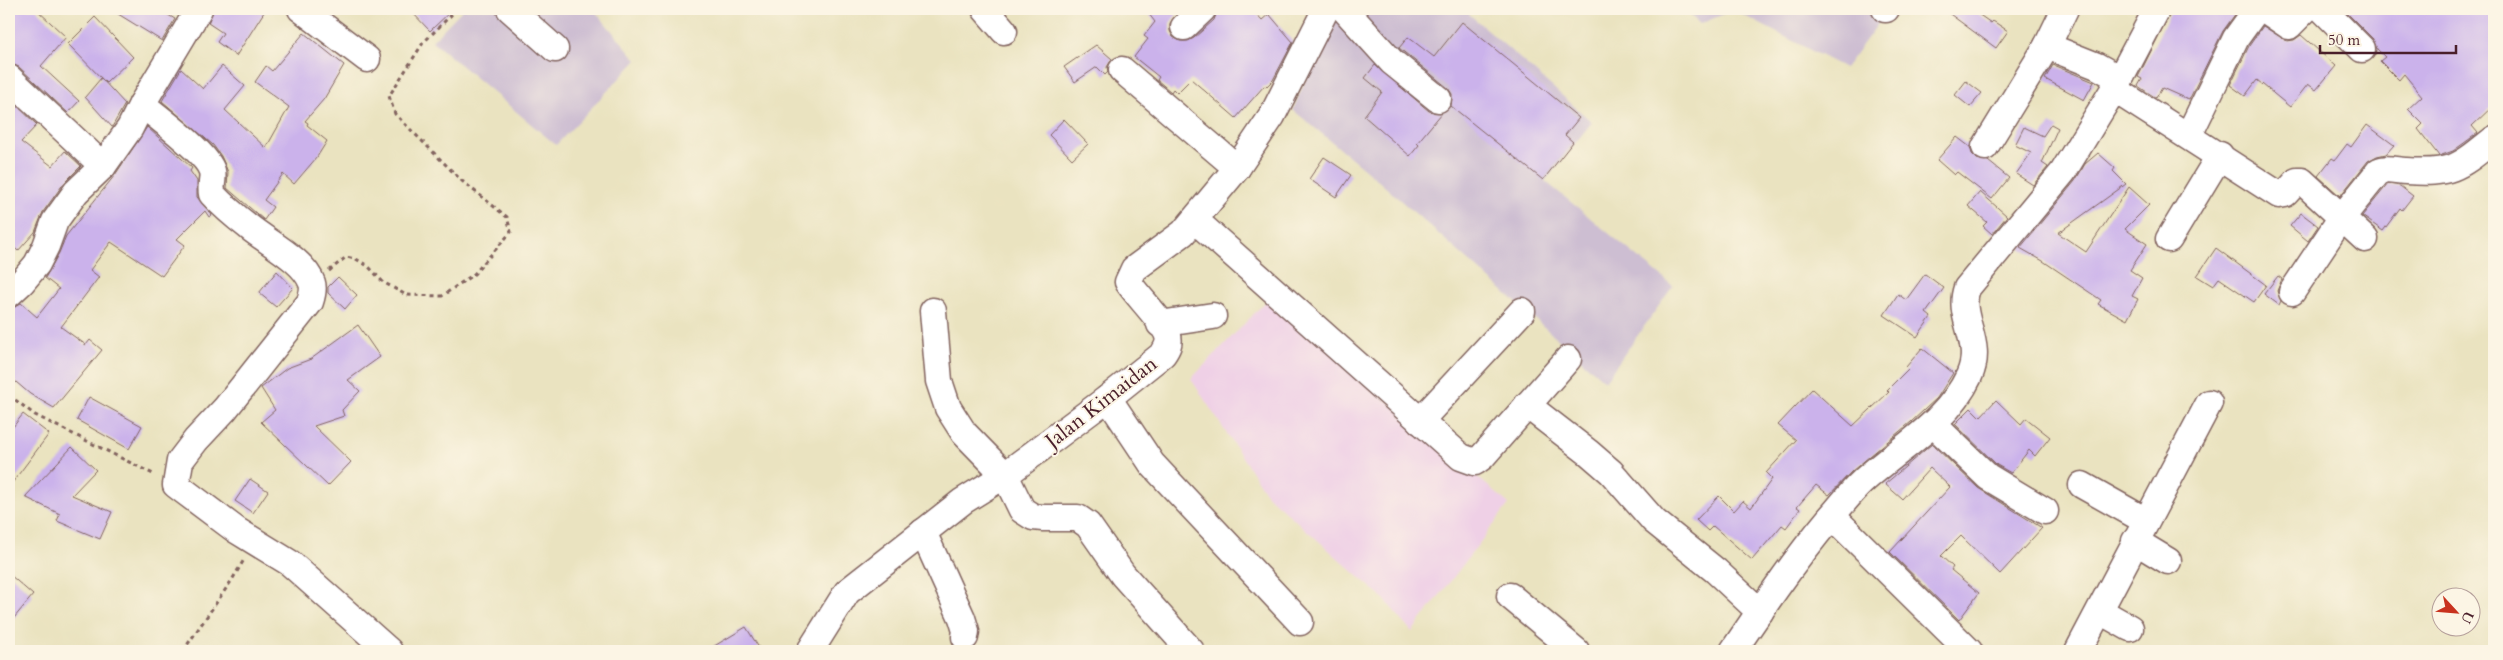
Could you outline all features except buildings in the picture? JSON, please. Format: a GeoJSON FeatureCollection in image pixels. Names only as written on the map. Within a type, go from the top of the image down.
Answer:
{"type":"FeatureCollection","features":[{"type":"Feature","properties":{"kind":"street"},"geometry":{"type":"LineString","coordinates":[[9,294],[37,264],[60,214],[76,192],[103,166],[130,128],[142,104],[199,9]]}},
{"type":"Feature","properties":{"kind":"street"},"geometry":{"type":"LineString","coordinates":[[301,9],[366,59]]}},
{"type":"Feature","properties":{"kind":"street"},"geometry":{"type":"LineString","coordinates":[[510,9],[555,49]]}},
{"type":"Feature","properties":{"kind":"street"},"geometry":{"type":"LineString","coordinates":[[985,9],[1004,31]]}},
{"type":"Feature","properties":{"kind":"street"},"geometry":{"type":"LineString","coordinates":[[1184,27],[1204,9]]}},
{"type":"Feature","properties":{"kind":"street","name":"Jalan Kimaidan"},"geometry":{"type":"LineString","coordinates":[[813,650],[847,592],[963,501],[1005,475],[1108,398],[1168,347],[1168,334],[1128,282],[1130,275],[1134,269],[1183,233],[1196,221],[1237,168],[1272,116],[1326,9]]}},
{"type":"Feature","properties":{"kind":"street"},"geometry":{"type":"LineString","coordinates":[[1344,9],[1392,62],[1438,99]]}},
{"type":"Feature","properties":{"kind":"street"},"geometry":{"type":"LineString","coordinates":[[1985,147],[2047,46],[2065,9]]}},
{"type":"Feature","properties":{"kind":"street"},"geometry":{"type":"LineString","coordinates":[[1734,651],[1796,559],[1861,482],[1933,424],[1953,402],[1969,375],[1974,359],[1973,339],[1964,307],[1967,288],[2063,172],[2117,84],[2157,9]]}},
{"type":"Feature","properties":{"kind":"street"},"geometry":{"type":"LineString","coordinates":[[2189,135],[2236,38],[2257,9]]}},
{"type":"Feature","properties":{"kind":"street"},"geometry":{"type":"LineString","coordinates":[[2264,9],[2289,26],[2306,9]]}},
{"type":"Feature","properties":{"kind":"street"},"geometry":{"type":"LineString","coordinates":[[2322,9],[2362,49]]}},
{"type":"Feature","properties":{"kind":"street"},"geometry":{"type":"LineString","coordinates":[[2047,46],[2097,66],[2117,84],[2278,195],[2285,194],[2297,181],[2302,181],[2365,240]]}},
{"type":"Feature","properties":{"kind":"street"},"geometry":{"type":"LineString","coordinates":[[1122,70],[1237,168]]}},
{"type":"Feature","properties":{"kind":"street"},"geometry":{"type":"LineString","coordinates":[[9,78],[103,166]]}},
{"type":"Feature","properties":{"kind":"street"},"geometry":{"type":"LineString","coordinates":[[142,104],[193,147],[209,166],[212,179],[210,187],[215,198],[249,227],[288,255],[304,270],[312,283],[310,302],[225,409],[196,440],[180,461],[176,485],[254,541],[290,563],[390,651]]}},
{"type":"Feature","properties":{"kind":"street"},"geometry":{"type":"LineString","coordinates":[[2292,292],[2342,217],[2379,170],[2430,173],[2461,166],[2494,139]]}},
{"type":"Feature","properties":{"kind":"street"},"geometry":{"type":"LineString","coordinates":[[2169,239],[2220,155]]}},
{"type":"Feature","properties":{"kind":"street"},"geometry":{"type":"LineString","coordinates":[[1196,221],[1461,457],[1475,462],[1482,457],[1568,359]]}},
{"type":"Feature","properties":{"kind":"street"},"geometry":{"type":"LineString","coordinates":[[933,311],[940,381],[948,408],[964,433],[1005,475],[1022,510],[1032,517],[1078,518],[1088,525],[1123,575],[1191,651]]}},
{"type":"Feature","properties":{"kind":"street"},"geometry":{"type":"LineString","coordinates":[[1420,421],[1522,311]]}},
{"type":"Feature","properties":{"kind":"street"},"geometry":{"type":"LineString","coordinates":[[1160,324],[1213,316]]}},
{"type":"Feature","properties":{"kind":"street"},"geometry":{"type":"LineString","coordinates":[[1108,398],[1152,464],[1300,622]]}},
{"type":"Feature","properties":{"kind":"street"},"geometry":{"type":"LineString","coordinates":[[2078,651],[2209,403]]}},
{"type":"Feature","properties":{"kind":"street"},"geometry":{"type":"LineString","coordinates":[[1527,405],[1611,472],[1654,521],[1716,571],[1760,612]]}},
{"type":"Feature","properties":{"kind":"street"},"geometry":{"type":"LineString","coordinates":[[1933,424],[1988,476],[2045,511]]}},
{"type":"Feature","properties":{"kind":"street"},"geometry":{"type":"LineString","coordinates":[[2082,486],[2140,531],[2168,561]]}},
{"type":"Feature","properties":{"kind":"street"},"geometry":{"type":"LineString","coordinates":[[1832,516],[1969,651]]}},
{"type":"Feature","properties":{"kind":"street"},"geometry":{"type":"LineString","coordinates":[[923,532],[962,618],[966,631],[965,637]]}},
{"type":"Feature","properties":{"kind":"street"},"geometry":{"type":"LineString","coordinates":[[1510,596],[1576,651]]}},
{"type":"Feature","properties":{"kind":"street"},"geometry":{"type":"LineString","coordinates":[[2100,611],[2130,628]]}},
{"type":"Feature","properties":{"kind":"path"},"geometry":{"type":"LineString","coordinates":[[312,283],[339,265],[346,257],[356,259],[368,266],[383,282],[406,295],[442,296],[474,274],[512,232],[507,218],[462,181],[395,114],[389,96],[423,43],[457,9]]}},
{"type":"Feature","properties":{"kind":"path"},"geometry":{"type":"LineString","coordinates":[[9,395],[35,415],[176,485]]}},
{"type":"Feature","properties":{"kind":"path"},"geometry":{"type":"LineString","coordinates":[[182,651],[232,580],[254,541]]}},
{"type":"Feature","properties":{"kind":"shaded area"},"geometry":{"type":"Polygon","coordinates":[[[463,9],[593,9],[637,60],[556,145],[432,41],[463,9]]]}},
{"type":"Feature","properties":{"kind":"shaded area"},"geometry":{"type":"Polygon","coordinates":[[[1335,9],[1474,9],[1469,14],[1592,122],[1545,181],[1673,286],[1605,381],[1365,169],[1293,110],[1335,9]]]}},
{"type":"Feature","properties":{"kind":"shaded area"},"geometry":{"type":"Polygon","coordinates":[[[1683,9],[1889,9],[1845,68],[1733,10],[1700,24],[1683,9]]]}},
{"type":"Feature","properties":{"kind":"shaded area"},"geometry":{"type":"Polygon","coordinates":[[[1274,293],[1365,381],[1509,504],[1412,632],[1384,599],[1267,495],[1191,379],[1274,293]]]}}]}
